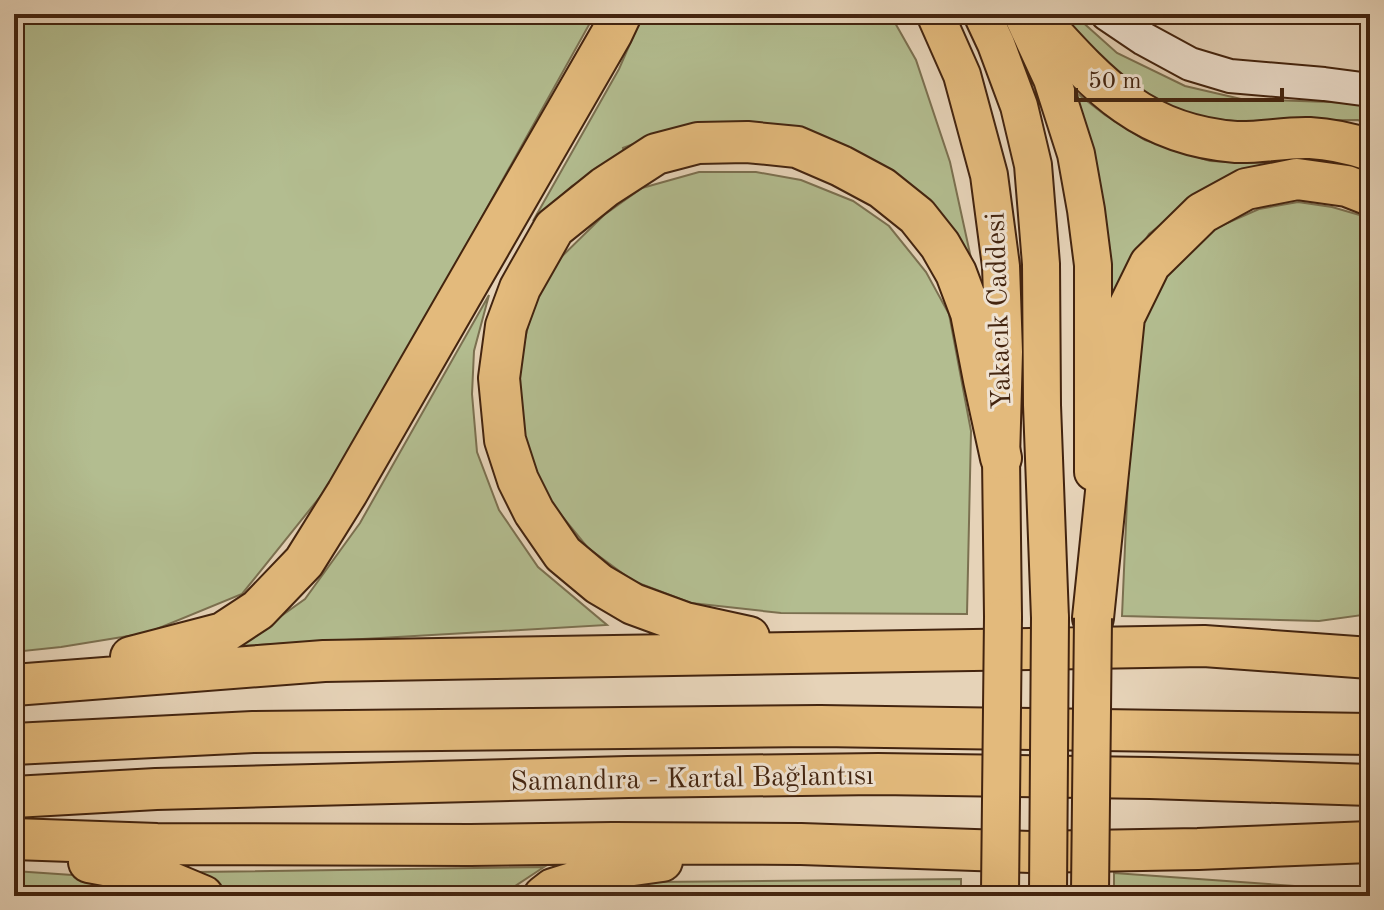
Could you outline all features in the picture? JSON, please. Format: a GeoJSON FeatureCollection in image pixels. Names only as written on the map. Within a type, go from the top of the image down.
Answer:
{"type":"FeatureCollection","features":[{"type":"Feature","properties":{"kind":"highway"},"geometry":{"type":"LineString","coordinates":[[23,684],[223,633],[258,610],[304,562],[347,493],[621,14]]}},
{"type":"Feature","properties":{"kind":"highway","name":"Yakacık Caddesi"},"geometry":{"type":"LineString","coordinates":[[935,14],[962,75],[989,175],[1001,281],[1004,352],[999,895]]}},
{"type":"Feature","properties":{"kind":"highway","name":"Yakacık Caddesi"},"geometry":{"type":"LineString","coordinates":[[982,14],[1019,106],[1033,165],[1041,264],[1042,405],[1050,618],[1048,894]]}},
{"type":"Feature","properties":{"kind":"highway"},"geometry":{"type":"LineString","coordinates":[[1022,14],[1052,79],[1076,154],[1093,265],[1091,895]]}},
{"type":"Feature","properties":{"kind":"highway"},"geometry":{"type":"LineString","coordinates":[[1034,14],[1092,77],[1126,105],[1162,125],[1237,142],[1310,138],[1370,150]]}},
{"type":"Feature","properties":{"kind":"highway"},"geometry":{"type":"LineString","coordinates":[[847,652],[761,640],[685,623],[633,604],[599,584],[563,554],[556,544],[534,512],[518,480],[505,440],[499,378],[506,326],[520,288],[554,228],[605,187],[656,154],[698,143],[747,142],[797,147],[841,166],[882,188],[917,216],[940,245],[956,273],[971,313],[1001,458]]}},
{"type":"Feature","properties":{"kind":"highway"},"geometry":{"type":"LineString","coordinates":[[1093,618],[1124,317],[1150,264],[1202,213],[1246,189],[1297,179],[1347,186],[1370,195]]}},
{"type":"Feature","properties":{"kind":"highway"},"geometry":{"type":"LineString","coordinates":[[23,684],[324,661],[1204,646],[1370,638]]}},
{"type":"Feature","properties":{"kind":"highway"},"geometry":{"type":"LineString","coordinates":[[1204,646],[1370,658]]}},
{"type":"Feature","properties":{"kind":"highway","name":"Samandıra - Kartal Bağlantısı"},"geometry":{"type":"LineString","coordinates":[[14,744],[253,732],[820,726],[1370,734]]}},
{"type":"Feature","properties":{"kind":"highway","name":"Samandıra - Kartal Bağlantısı"},"geometry":{"type":"LineString","coordinates":[[14,797],[156,789],[753,775],[1150,778],[1370,785]]}},
{"type":"Feature","properties":{"kind":"highway"},"geometry":{"type":"LineString","coordinates":[[14,839],[189,845],[801,844],[1031,852],[1370,842]]}},
{"type":"Feature","properties":{"kind":"highway"},"geometry":{"type":"LineString","coordinates":[[544,896],[553,889],[626,866],[801,844]]}},
{"type":"Feature","properties":{"kind":"highway"},"geometry":{"type":"LineString","coordinates":[[14,849],[148,873],[203,896]]}},
{"type":"Feature","properties":{"kind":"highway"},"geometry":{"type":"LineString","coordinates":[[1198,849],[1326,855],[1370,864]]}},
{"type":"Feature","properties":{"kind":"main road"},"geometry":{"type":"LineString","coordinates":[[1107,14],[1190,64],[1230,76],[1370,90]]}},
{"type":"Feature","properties":{"kind":"green space"},"geometry":{"type":"Polygon","coordinates":[[[14,14],[595,14],[340,472],[242,594],[147,633],[14,652],[14,14]]]}},
{"type":"Feature","properties":{"kind":"green space"},"geometry":{"type":"Polygon","coordinates":[[[643,14],[890,14],[916,60],[950,162],[976,281],[886,178],[671,130],[623,148],[625,157],[572,186],[533,221],[619,69],[643,14]]]}},
{"type":"Feature","properties":{"kind":"green space"},"geometry":{"type":"Polygon","coordinates":[[[1079,19],[1117,53],[1185,86],[1241,99],[1359,103],[1370,107],[1370,126],[1358,120],[1234,121],[1174,115],[1096,68],[1064,28],[1079,19]]]}},
{"type":"Feature","properties":{"kind":"green space"},"geometry":{"type":"Polygon","coordinates":[[[1065,84],[1105,115],[1145,140],[1210,161],[1263,163],[1259,170],[1206,190],[1149,234],[1111,297],[1065,84]]]}},
{"type":"Feature","properties":{"kind":"green space"},"geometry":{"type":"Polygon","coordinates":[[[699,172],[756,172],[801,180],[853,201],[889,226],[926,272],[949,314],[971,431],[967,614],[781,613],[691,603],[633,581],[588,548],[548,499],[528,457],[519,415],[517,374],[544,274],[604,215],[642,188],[699,172]]]}},
{"type":"Feature","properties":{"kind":"green space"},"geometry":{"type":"Polygon","coordinates":[[[1298,202],[1332,207],[1370,218],[1370,614],[1319,621],[1122,616],[1131,408],[1140,330],[1168,273],[1191,247],[1218,227],[1259,209],[1298,202]]]}},
{"type":"Feature","properties":{"kind":"green space"},"geometry":{"type":"Polygon","coordinates":[[[489,295],[474,351],[472,394],[477,452],[499,510],[538,567],[607,625],[239,646],[305,599],[360,523],[489,295]]]}},
{"type":"Feature","properties":{"kind":"green space"},"geometry":{"type":"Polygon","coordinates":[[[544,867],[500,896],[236,896],[197,872],[544,867]]]}},
{"type":"Feature","properties":{"kind":"green space"},"geometry":{"type":"Polygon","coordinates":[[[14,871],[131,879],[165,896],[14,896],[14,871]]]}},
{"type":"Feature","properties":{"kind":"green space"},"geometry":{"type":"Polygon","coordinates":[[[1114,873],[1337,889],[1370,896],[1114,896],[1114,873]]]}},
{"type":"Feature","properties":{"kind":"green space"},"geometry":{"type":"Polygon","coordinates":[[[961,879],[961,896],[591,896],[654,882],[961,879]]]}}]}
